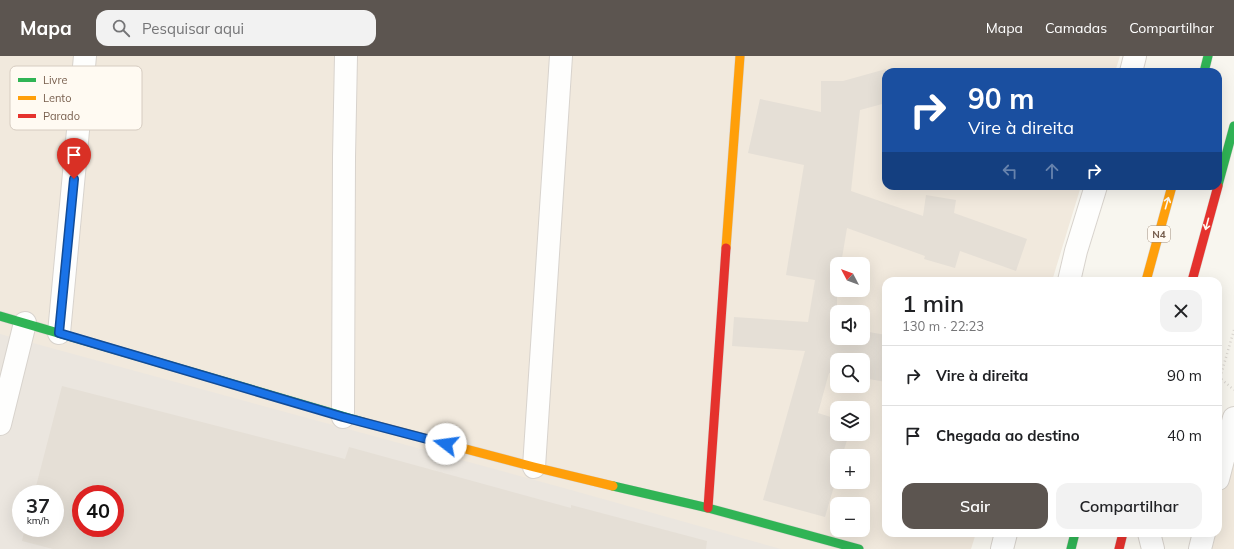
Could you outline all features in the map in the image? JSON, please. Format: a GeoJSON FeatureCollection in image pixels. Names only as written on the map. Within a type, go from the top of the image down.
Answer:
{"type":"FeatureCollection","features":[{"type":"Feature","properties":{"kind":"main road"},"geometry":{"type":"LineString","coordinates":[[708,508],[740,56]]}},
{"type":"Feature","properties":{"kind":"main road"},"geometry":{"type":"LineString","coordinates":[[1205,68],[1208,56]]}},
{"type":"Feature","properties":{"kind":"main road"},"geometry":{"type":"LineString","coordinates":[[1222,170],[1234,126]]}},
{"type":"Feature","properties":{"kind":"main road","name":"N4"},"geometry":{"type":"LineString","coordinates":[[1147,277],[1171,190]]}},
{"type":"Feature","properties":{"kind":"main road"},"geometry":{"type":"LineString","coordinates":[[1193,277],[1217,190]]}},
{"type":"Feature","properties":{"kind":"main road"},"geometry":{"type":"LineString","coordinates":[[0,316],[343,417],[534,467],[708,508],[858,549]]}},
{"type":"Feature","properties":{"kind":"main road"},"geometry":{"type":"LineString","coordinates":[[1071,549],[1074,537]]}},
{"type":"Feature","properties":{"kind":"main road"},"geometry":{"type":"LineString","coordinates":[[1119,549],[1122,537]]}},
{"type":"Feature","properties":{"kind":"street"},"geometry":{"type":"LineString","coordinates":[[84,66],[85,56]]}},
{"type":"Feature","properties":{"kind":"street"},"geometry":{"type":"LineString","coordinates":[[343,417],[346,56]]}},
{"type":"Feature","properties":{"kind":"street"},"geometry":{"type":"LineString","coordinates":[[534,467],[561,56]]}},
{"type":"Feature","properties":{"kind":"street"},"geometry":{"type":"LineString","coordinates":[[1131,68],[1135,56]]}},
{"type":"Feature","properties":{"kind":"street"},"geometry":{"type":"LineString","coordinates":[[59,333],[78,130]]}},
{"type":"Feature","properties":{"kind":"street"},"geometry":{"type":"LineString","coordinates":[[1070,277],[1076,251],[1095,190]]}},
{"type":"Feature","properties":{"kind":"street"},"geometry":{"type":"LineString","coordinates":[[0,424],[25,323]]}},
{"type":"Feature","properties":{"kind":"street"},"geometry":{"type":"LineString","coordinates":[[1222,464],[1234,418]]}},
{"type":"Feature","properties":{"kind":"street"},"geometry":{"type":"LineString","coordinates":[[1002,549],[1005,537]]}},
{"type":"Feature","properties":{"kind":"street"},"geometry":{"type":"LineString","coordinates":[[1150,537],[1153,549]]}},
{"type":"Feature","properties":{"kind":"street"},"geometry":{"type":"LineString","coordinates":[[1200,549],[1203,537]]}},
{"type":"Feature","properties":{"kind":"path"},"geometry":{"type":"LineString","coordinates":[[1222,371],[1234,330]]}},
{"type":"Feature","properties":{"kind":"path"},"geometry":{"type":"LineString","coordinates":[[1222,380],[1234,390]]}},
{"type":"Feature","properties":{"kind":"shaded area"},"geometry":{"type":"Polygon","coordinates":[[[0,56],[1120,56],[1116,68],[882,68],[882,190],[1080,190],[1053,277],[882,277],[882,537],[975,537],[971,549],[776,549],[0,338],[0,56]]]}},
{"type":"Feature","properties":{"kind":"shaded area"},"geometry":{"type":"Polygon","coordinates":[[[0,334],[571,490],[781,549],[0,549],[0,334]]]}},
{"type":"Feature","properties":{"kind":"shaded area"},"geometry":{"type":"Polygon","coordinates":[[[1234,446],[1234,549],[1206,549],[1209,537],[1222,537],[1222,490],[1234,446]]]}},
{"type":"Feature","properties":{"kind":"building"},"geometry":{"type":"Polygon","coordinates":[[[882,70],[882,104],[860,110],[851,191],[923,216],[926,195],[956,200],[954,213],[1027,239],[1016,271],[960,251],[955,268],[924,259],[925,256],[847,228],[842,257],[830,257],[830,297],[837,297],[837,305],[830,305],[830,345],[870,345],[870,332],[882,334],[882,381],[870,379],[870,353],[830,353],[830,373],[818,413],[830,417],[830,441],[847,441],[844,449],[830,449],[830,489],[833,489],[825,517],[763,500],[805,351],[732,346],[734,317],[808,322],[815,280],[786,275],[804,165],[748,153],[760,99],[821,112],[821,81],[843,81],[882,70]]]}},
{"type":"Feature","properties":{"kind":"building"},"geometry":{"type":"Polygon","coordinates":[[[62,386],[345,459],[349,447],[571,508],[571,505],[707,541],[706,549],[53,549],[22,541],[23,537],[64,537],[64,485],[36,485],[62,386]]]}},
{"type":"Feature","properties":{"kind":"traffic: fast"},"geometry":{"type":"LineString","coordinates":[[1205,68],[1208,56]]}},
{"type":"Feature","properties":{"kind":"traffic: fast"},"geometry":{"type":"LineString","coordinates":[[1222,170],[1234,126]]}},
{"type":"Feature","properties":{"kind":"traffic: fast"},"geometry":{"type":"LineString","coordinates":[[0,316],[363,422]]}},
{"type":"Feature","properties":{"kind":"traffic: fast"},"geometry":{"type":"LineString","coordinates":[[613,486],[708,508],[859,549]]}},
{"type":"Feature","properties":{"kind":"traffic: fast"},"geometry":{"type":"LineString","coordinates":[[1071,549],[1074,537]]}},
{"type":"Feature","properties":{"kind":"traffic: slow"},"geometry":{"type":"LineString","coordinates":[[726,248],[740,56]]}},
{"type":"Feature","properties":{"kind":"traffic: slow"},"geometry":{"type":"LineString","coordinates":[[1147,277],[1171,190]]}},
{"type":"Feature","properties":{"kind":"traffic: slow"},"geometry":{"type":"LineString","coordinates":[[363,422],[613,486]]}},
{"type":"Feature","properties":{"kind":"traffic: jam"},"geometry":{"type":"LineString","coordinates":[[1193,277],[1217,190]]}},
{"type":"Feature","properties":{"kind":"traffic: jam"},"geometry":{"type":"LineString","coordinates":[[708,508],[726,248]]}},
{"type":"Feature","properties":{"kind":"traffic: jam"},"geometry":{"type":"LineString","coordinates":[[1119,549],[1122,537]]}},
{"type":"Feature","properties":{"kind":"route"},"geometry":{"type":"LineString","coordinates":[[74,179],[59,333],[343,417],[446,444]]}}]}
